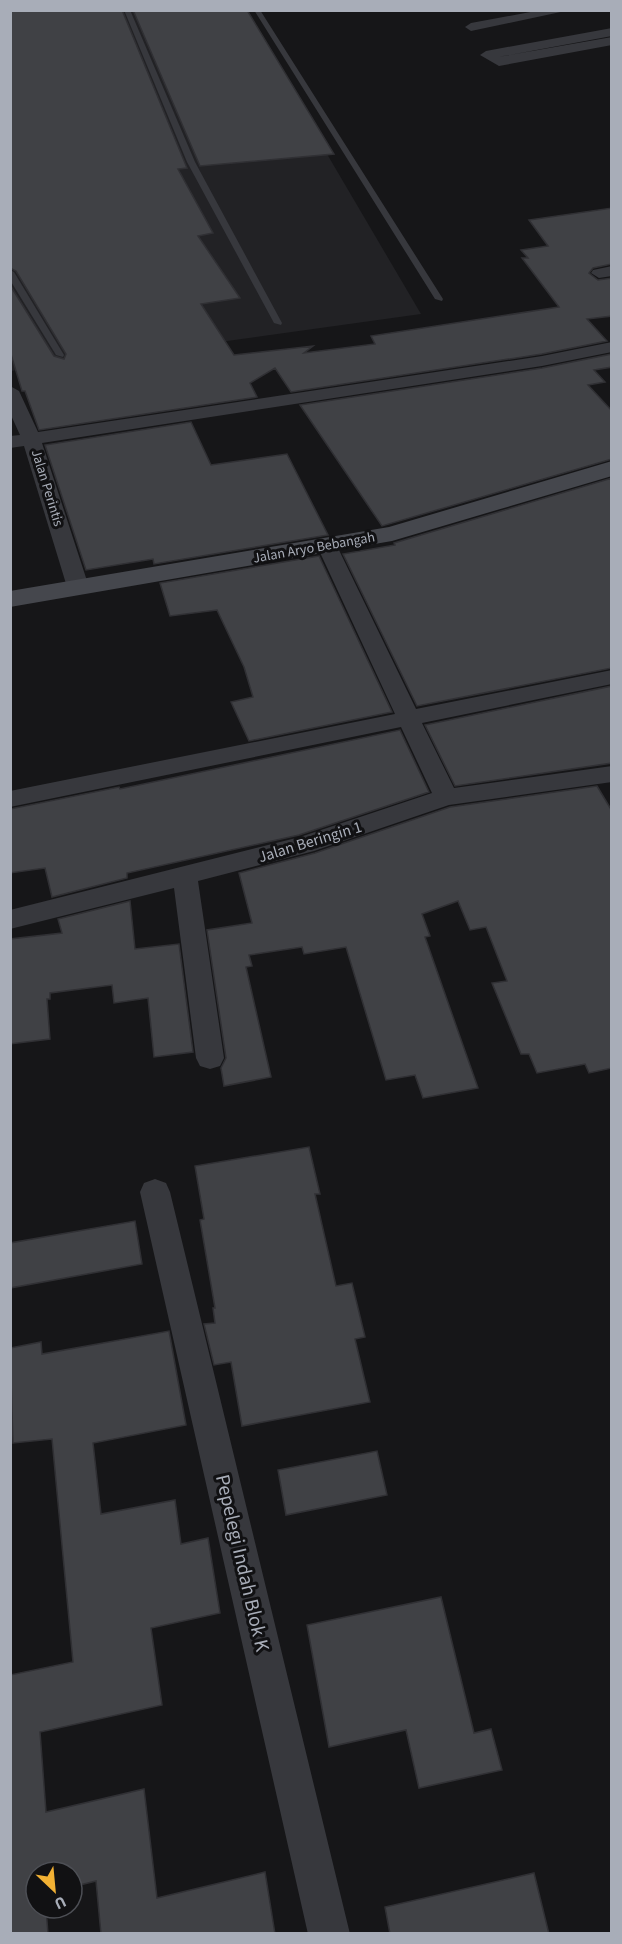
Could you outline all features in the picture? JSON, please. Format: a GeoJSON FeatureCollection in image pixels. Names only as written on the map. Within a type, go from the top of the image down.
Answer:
{"type":"FeatureCollection","features":[{"type":"Feature","properties":{"kind":"street"},"geometry":{"type":"LineString","coordinates":[[471,27],[564,10]]}},
{"type":"Feature","properties":{"kind":"street"},"geometry":{"type":"LineString","coordinates":[[612,32],[486,55],[499,62],[612,41]]}},
{"type":"Feature","properties":{"kind":"street"},"geometry":{"type":"LineString","coordinates":[[10,442],[542,361],[612,348]]}},
{"type":"Feature","properties":{"kind":"street","name":"Jalan Perintis"},"geometry":{"type":"LineString","coordinates":[[10,391],[31,438],[78,587]]}},
{"type":"Feature","properties":{"kind":"street","name":"Jalan Aryo Bebangah"},"geometry":{"type":"LineString","coordinates":[[10,599],[327,546],[428,525],[612,468]]}},
{"type":"Feature","properties":{"kind":"street"},"geometry":{"type":"LineString","coordinates":[[327,546],[446,797]]}},
{"type":"Feature","properties":{"kind":"street"},"geometry":{"type":"LineString","coordinates":[[10,799],[612,677]]}},
{"type":"Feature","properties":{"kind":"street","name":"Jalan Beringin 1"},"geometry":{"type":"LineString","coordinates":[[10,920],[305,845],[446,797],[612,774]]}},
{"type":"Feature","properties":{"kind":"street"},"geometry":{"type":"LineString","coordinates":[[185,877],[210,1058]]}},
{"type":"Feature","properties":{"kind":"street","name":"Pepelegi Indah Blok K"},"geometry":{"type":"LineString","coordinates":[[154,1192],[328,1934]]}},
{"type":"Feature","properties":{"kind":"lane"},"geometry":{"type":"LineString","coordinates":[[127,10],[191,162],[278,323]]}},
{"type":"Feature","properties":{"kind":"lane"},"geometry":{"type":"LineString","coordinates":[[257,10],[439,299]]}},
{"type":"Feature","properties":{"kind":"lane"},"geometry":{"type":"LineString","coordinates":[[10,272],[60,355]]}},
{"type":"Feature","properties":{"kind":"shaded area"},"geometry":{"type":"Polygon","coordinates":[[[10,11],[243,11],[421,314],[11,371],[10,11]]]}},
{"type":"Feature","properties":{"kind":"building"},"geometry":{"type":"Polygon","coordinates":[[[10,10],[122,10],[187,168],[178,169],[213,233],[198,236],[240,298],[201,304],[234,355],[313,346],[304,353],[375,344],[371,336],[559,307],[522,258],[528,258],[521,250],[548,246],[529,220],[612,208],[612,264],[593,268],[589,273],[598,280],[612,278],[612,316],[587,319],[607,341],[542,354],[291,392],[275,368],[250,383],[257,397],[39,430],[25,391],[22,391],[10,351],[10,285],[54,356],[64,359],[66,354],[16,271],[10,268],[10,10]]]}},
{"type":"Feature","properties":{"kind":"building"},"geometry":{"type":"Polygon","coordinates":[[[133,10],[247,10],[334,154],[200,166],[133,10]]]}},
{"type":"Feature","properties":{"kind":"building"},"geometry":{"type":"Polygon","coordinates":[[[612,354],[612,367],[594,370],[605,382],[588,385],[612,411],[612,459],[382,526],[300,405],[542,368],[612,354]]]}},
{"type":"Feature","properties":{"kind":"building"},"geometry":{"type":"Polygon","coordinates":[[[191,422],[211,465],[287,454],[328,535],[154,564],[153,559],[86,570],[45,445],[191,422]]]}},
{"type":"Feature","properties":{"kind":"building"},"geometry":{"type":"Polygon","coordinates":[[[612,478],[612,668],[417,706],[343,554],[395,545],[394,543],[612,478]]]}},
{"type":"Feature","properties":{"kind":"building"},"geometry":{"type":"Polygon","coordinates":[[[319,556],[392,712],[249,741],[231,702],[253,697],[244,667],[217,610],[170,616],[160,583],[319,556]]]}},
{"type":"Feature","properties":{"kind":"building"},"geometry":{"type":"Polygon","coordinates":[[[612,686],[612,763],[455,786],[425,725],[612,686]]]}},
{"type":"Feature","properties":{"kind":"building"},"geometry":{"type":"Polygon","coordinates":[[[400,730],[429,792],[299,835],[127,873],[127,878],[52,897],[45,868],[10,873],[10,809],[119,787],[120,789],[400,730]]]}},
{"type":"Feature","properties":{"kind":"building"},"geometry":{"type":"Polygon","coordinates":[[[597,786],[612,811],[612,1068],[589,1073],[585,1064],[537,1073],[529,1054],[521,1054],[492,983],[507,981],[486,927],[470,930],[458,901],[422,914],[430,936],[425,937],[478,1088],[423,1098],[415,1075],[386,1080],[346,947],[304,954],[302,947],[249,955],[252,966],[246,967],[271,1077],[224,1086],[221,1068],[226,1058],[207,930],[252,923],[239,873],[315,853],[450,807],[597,786]]]}},
{"type":"Feature","properties":{"kind":"building"},"geometry":{"type":"Polygon","coordinates":[[[130,901],[135,949],[179,944],[193,1052],[154,1057],[148,998],[114,1003],[112,985],[50,993],[50,999],[47,999],[50,1039],[10,1044],[10,939],[62,933],[58,919],[130,901]]]}},
{"type":"Feature","properties":{"kind":"building"},"geometry":{"type":"Polygon","coordinates":[[[309,1147],[320,1194],[315,1194],[336,1286],[352,1283],[365,1337],[355,1339],[370,1402],[242,1426],[231,1362],[214,1365],[204,1324],[215,1323],[213,1308],[215,1308],[200,1220],[204,1219],[195,1166],[309,1147]]]}},
{"type":"Feature","properties":{"kind":"building"},"geometry":{"type":"Polygon","coordinates":[[[135,1221],[142,1264],[10,1288],[10,1243],[135,1221]]]}},
{"type":"Feature","properties":{"kind":"building"},"geometry":{"type":"Polygon","coordinates":[[[169,1331],[186,1425],[93,1443],[101,1514],[175,1500],[181,1544],[208,1538],[220,1613],[151,1628],[162,1705],[40,1732],[46,1812],[144,1789],[157,1898],[265,1872],[275,1934],[101,1934],[96,1881],[84,1884],[84,1860],[24,1860],[24,1920],[47,1920],[48,1934],[10,1934],[10,1675],[73,1662],[52,1439],[13,1443],[10,1348],[41,1342],[42,1354],[169,1331]]]}},
{"type":"Feature","properties":{"kind":"building"},"geometry":{"type":"Polygon","coordinates":[[[377,1451],[387,1495],[286,1515],[278,1470],[377,1451]]]}},
{"type":"Feature","properties":{"kind":"building"},"geometry":{"type":"Polygon","coordinates":[[[441,1597],[474,1733],[491,1729],[502,1770],[419,1788],[406,1730],[329,1747],[307,1625],[441,1597]]]}},
{"type":"Feature","properties":{"kind":"building"},"geometry":{"type":"Polygon","coordinates":[[[534,1873],[549,1934],[390,1934],[385,1907],[534,1873]]]}}]}
